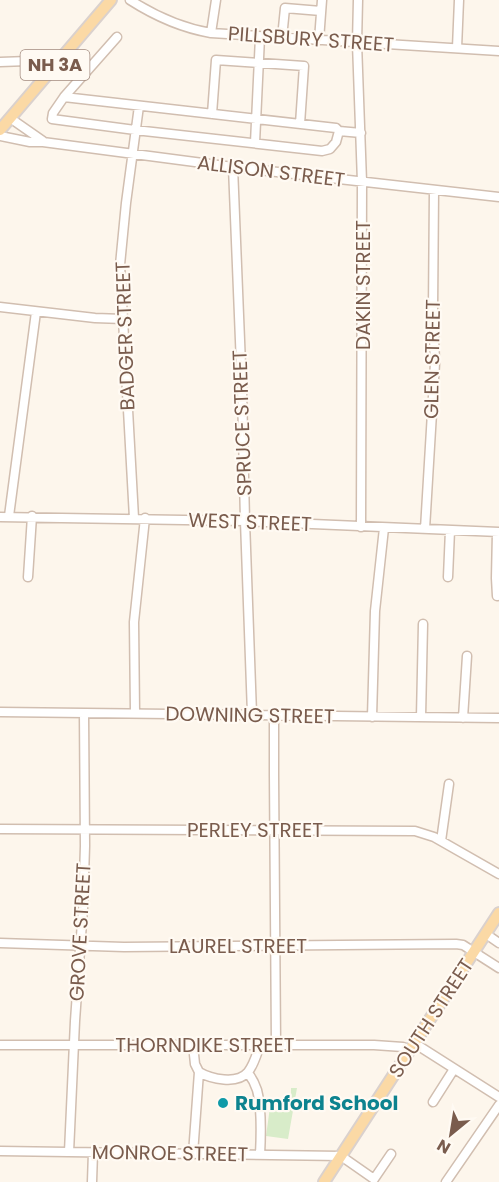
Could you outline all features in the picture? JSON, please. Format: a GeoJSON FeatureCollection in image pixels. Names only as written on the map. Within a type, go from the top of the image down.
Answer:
{"type":"FeatureCollection","features":[{"type":"Feature","properties":{"kind":"main road","name":"NH 3A"},"geometry":{"type":"LineString","coordinates":[[0,130],[111,0]]}},
{"type":"Feature","properties":{"kind":"main road","name":"SOUTH STREET"},"geometry":{"type":"LineString","coordinates":[[324,1182],[499,913]]}},
{"type":"Feature","properties":{"kind":"street","name":"PILLSBURY STREET"},"geometry":{"type":"LineString","coordinates":[[130,0],[173,23],[211,33],[499,51]]}},
{"type":"Feature","properties":{"kind":"street"},"geometry":{"type":"LineString","coordinates":[[211,33],[216,0]]}},
{"type":"Feature","properties":{"kind":"street"},"geometry":{"type":"LineString","coordinates":[[319,40],[322,0]]}},
{"type":"Feature","properties":{"kind":"street","name":"DAKIN STREET"},"geometry":{"type":"LineString","coordinates":[[358,0],[357,43],[363,182],[361,527]]}},
{"type":"Feature","properties":{"kind":"street"},"geometry":{"type":"LineString","coordinates":[[457,48],[459,0]]}},
{"type":"Feature","properties":{"kind":"street"},"geometry":{"type":"LineString","coordinates":[[282,38],[285,8],[321,11]]}},
{"type":"Feature","properties":{"kind":"street"},"geometry":{"type":"LineString","coordinates":[[117,37],[64,97],[53,113],[52,119],[322,151],[330,149],[336,142],[339,131]]}},
{"type":"Feature","properties":{"kind":"street"},"geometry":{"type":"LineString","coordinates":[[255,143],[260,37]]}},
{"type":"Feature","properties":{"kind":"street"},"geometry":{"type":"LineString","coordinates":[[212,114],[216,60],[304,66],[300,124]]}},
{"type":"Feature","properties":{"kind":"street"},"geometry":{"type":"LineString","coordinates":[[0,62],[28,61],[55,65]]}},
{"type":"Feature","properties":{"kind":"street"},"geometry":{"type":"LineString","coordinates":[[64,97],[336,128],[339,131],[361,133]]}},
{"type":"Feature","properties":{"kind":"street","name":"BADGER STREET"},"geometry":{"type":"LineString","coordinates":[[134,518],[120,265],[139,106]]}},
{"type":"Feature","properties":{"kind":"street","name":"ALLISON STREET"},"geometry":{"type":"LineString","coordinates":[[10,118],[43,142]]}},
{"type":"Feature","properties":{"kind":"street","name":"ALLISON STREET"},"geometry":{"type":"LineString","coordinates":[[0,136],[30,142],[233,167],[499,197]]}},
{"type":"Feature","properties":{"kind":"street","name":"SPRUCE STREET"},"geometry":{"type":"LineString","coordinates":[[233,167],[252,714]]}},
{"type":"Feature","properties":{"kind":"street","name":"GLEN STREET"},"geometry":{"type":"LineString","coordinates":[[425,529],[435,363],[434,190]]}},
{"type":"Feature","properties":{"kind":"street"},"geometry":{"type":"LineString","coordinates":[[0,307],[123,319]]}},
{"type":"Feature","properties":{"kind":"street"},"geometry":{"type":"LineString","coordinates":[[4,516],[36,312]]}},
{"type":"Feature","properties":{"kind":"street","name":"WEST STREET"},"geometry":{"type":"LineString","coordinates":[[4,516],[244,521],[498,532]]}},
{"type":"Feature","properties":{"kind":"street"},"geometry":{"type":"LineString","coordinates":[[28,577],[32,516]]}},
{"type":"Feature","properties":{"kind":"street"},"geometry":{"type":"LineString","coordinates":[[135,713],[134,622],[146,518]]}},
{"type":"Feature","properties":{"kind":"street"},"geometry":{"type":"LineString","coordinates":[[372,717],[375,611],[384,528]]}},
{"type":"Feature","properties":{"kind":"street"},"geometry":{"type":"LineString","coordinates":[[448,577],[450,530]]}},
{"type":"Feature","properties":{"kind":"street"},"geometry":{"type":"LineString","coordinates":[[497,596],[498,532]]}},
{"type":"Feature","properties":{"kind":"street"},"geometry":{"type":"LineString","coordinates":[[420,717],[423,624]]}},
{"type":"Feature","properties":{"kind":"street"},"geometry":{"type":"LineString","coordinates":[[464,718],[467,656]]}},
{"type":"Feature","properties":{"kind":"street","name":"DOWNING STREET"},"geometry":{"type":"LineString","coordinates":[[0,712],[499,718]]}},
{"type":"Feature","properties":{"kind":"street","name":"GROVE STREET"},"geometry":{"type":"LineString","coordinates":[[69,1152],[79,946],[83,908],[84,713]]}},
{"type":"Feature","properties":{"kind":"street"},"geometry":{"type":"LineString","coordinates":[[274,715],[276,1045]]}},
{"type":"Feature","properties":{"kind":"street"},"geometry":{"type":"LineString","coordinates":[[441,841],[449,784]]}},
{"type":"Feature","properties":{"kind":"street","name":"PERLEY STREET"},"geometry":{"type":"LineString","coordinates":[[0,829],[415,831],[441,841],[499,874]]}},
{"type":"Feature","properties":{"kind":"street"},"geometry":{"type":"LineString","coordinates":[[486,934],[499,943]]}},
{"type":"Feature","properties":{"kind":"street","name":"LAUREL STREET"},"geometry":{"type":"LineString","coordinates":[[0,943],[79,946],[456,944],[474,951]]}},
{"type":"Feature","properties":{"kind":"street"},"geometry":{"type":"LineString","coordinates":[[474,951],[499,968]]}},
{"type":"Feature","properties":{"kind":"street","name":"THORNDIKE STREET"},"geometry":{"type":"LineString","coordinates":[[0,1045],[374,1045],[412,1047],[454,1069],[499,1097]]}},
{"type":"Feature","properties":{"kind":"street"},"geometry":{"type":"LineString","coordinates":[[193,1045],[195,1064],[199,1072],[193,1154]]}},
{"type":"Feature","properties":{"kind":"street"},"geometry":{"type":"LineString","coordinates":[[199,1072],[220,1080],[235,1079],[248,1073],[260,1045]]}},
{"type":"Feature","properties":{"kind":"street"},"geometry":{"type":"LineString","coordinates":[[433,1102],[454,1069]]}},
{"type":"Feature","properties":{"kind":"street"},"geometry":{"type":"LineString","coordinates":[[248,1073],[256,1086],[258,1095],[260,1155]]}},
{"type":"Feature","properties":{"kind":"street"},"geometry":{"type":"LineString","coordinates":[[446,1182],[499,1105]]}},
{"type":"Feature","properties":{"kind":"street","name":"MONROE STREET"},"geometry":{"type":"LineString","coordinates":[[0,1151],[341,1156]]}},
{"type":"Feature","properties":{"kind":"street"},"geometry":{"type":"LineString","coordinates":[[92,1182],[93,1152]]}},
{"type":"Feature","properties":{"kind":"street"},"geometry":{"type":"LineString","coordinates":[[341,1156],[374,1179],[391,1154]]}},
{"type":"Feature","properties":{"kind":"green space"},"geometry":{"type":"Polygon","coordinates":[[[291,1088],[297,1088],[288,1139],[266,1136],[270,1107],[283,1106],[291,1097],[291,1088]]]}},
{"type":"Feature","properties":{"kind":"place","name":"Rumford School"},"geometry":{"type":"Point","coordinates":[223,1103]}}]}
